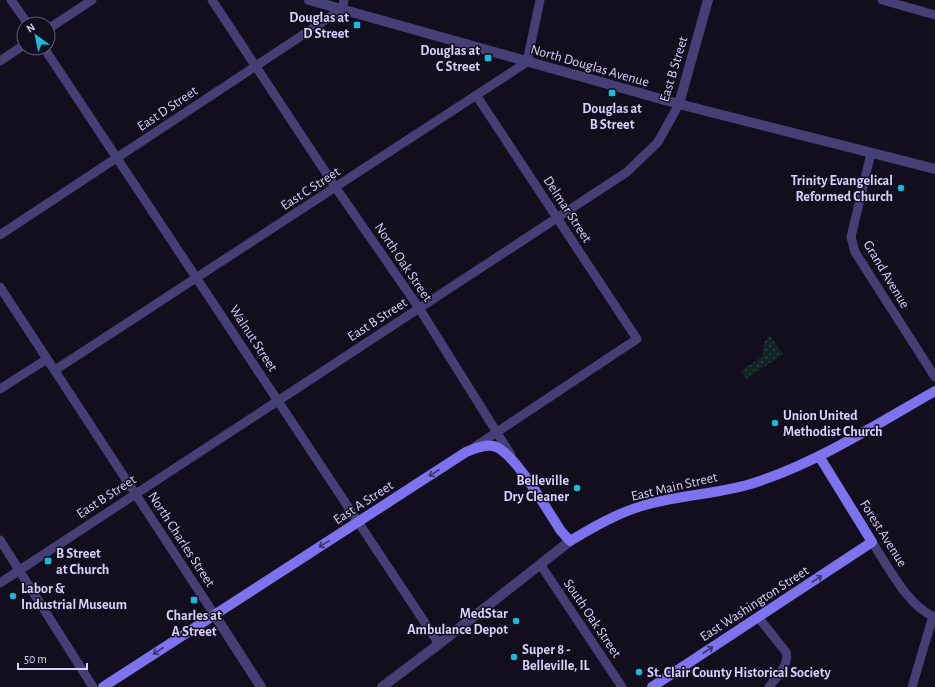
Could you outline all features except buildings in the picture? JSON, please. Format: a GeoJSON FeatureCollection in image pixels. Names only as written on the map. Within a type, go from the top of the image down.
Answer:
{"type":"FeatureCollection","features":[{"type":"Feature","properties":{"kind":"main road","name":"East Main Street"},"geometry":{"type":"LineString","coordinates":[[570,541],[606,520],[649,504],[754,483],[782,473],[819,456],[935,391]]}},
{"type":"Feature","properties":{"kind":"main road"},"geometry":{"type":"LineString","coordinates":[[466,452],[482,446],[493,446],[500,448],[517,463]]}},
{"type":"Feature","properties":{"kind":"main road","name":"East A Street"},"geometry":{"type":"LineString","coordinates":[[103,687],[466,452]]}},
{"type":"Feature","properties":{"kind":"main road","name":"Forest Avenue"},"geometry":{"type":"LineString","coordinates":[[819,456],[872,542]]}},
{"type":"Feature","properties":{"kind":"main road","name":"North Oak Street"},"geometry":{"type":"LineString","coordinates":[[517,463],[561,531],[570,541]]}},
{"type":"Feature","properties":{"kind":"main road","name":"East Washington Street"},"geometry":{"type":"LineString","coordinates":[[652,687],[872,542]]}},
{"type":"Feature","properties":{"kind":"street"},"geometry":{"type":"LineString","coordinates":[[11,0],[22,16]]}},
{"type":"Feature","properties":{"kind":"street"},"geometry":{"type":"LineString","coordinates":[[56,24],[92,0]]}},
{"type":"Feature","properties":{"kind":"street","name":"North Oak Street"},"geometry":{"type":"LineString","coordinates":[[212,0],[336,188],[419,308],[495,432],[517,463]]}},
{"type":"Feature","properties":{"kind":"street","name":"North Douglas Avenue"},"geometry":{"type":"LineString","coordinates":[[309,0],[343,4],[527,62],[679,104],[935,169]]}},
{"type":"Feature","properties":{"kind":"street"},"geometry":{"type":"LineString","coordinates":[[527,62],[540,0]]}},
{"type":"Feature","properties":{"kind":"street","name":"East B Street"},"geometry":{"type":"LineString","coordinates":[[0,583],[627,172],[658,142],[679,104],[708,0]]}},
{"type":"Feature","properties":{"kind":"street"},"geometry":{"type":"LineString","coordinates":[[882,0],[935,15]]}},
{"type":"Feature","properties":{"kind":"street","name":"East D Street"},"geometry":{"type":"LineString","coordinates":[[0,235],[256,66],[343,4]]}},
{"type":"Feature","properties":{"kind":"street"},"geometry":{"type":"LineString","coordinates":[[0,61],[16,50]]}},
{"type":"Feature","properties":{"kind":"street","name":"Walnut Street"},"geometry":{"type":"LineString","coordinates":[[49,56],[357,523],[439,644]]}},
{"type":"Feature","properties":{"kind":"street","name":"East C Street"},"geometry":{"type":"LineString","coordinates":[[55,370],[527,62]]}},
{"type":"Feature","properties":{"kind":"street","name":"Delmar Street"},"geometry":{"type":"LineString","coordinates":[[476,95],[637,339]]}},
{"type":"Feature","properties":{"kind":"street","name":"Grand Avenue"},"geometry":{"type":"LineString","coordinates":[[871,153],[851,237],[855,252],[935,377]]}},
{"type":"Feature","properties":{"kind":"street","name":"North Charles Street"},"geometry":{"type":"LineString","coordinates":[[0,287],[136,493],[261,687]]}},
{"type":"Feature","properties":{"kind":"street","name":"East A Street"},"geometry":{"type":"LineString","coordinates":[[466,452],[637,339]]}},
{"type":"Feature","properties":{"kind":"street"},"geometry":{"type":"LineString","coordinates":[[0,390],[47,359]]}},
{"type":"Feature","properties":{"kind":"street"},"geometry":{"type":"LineString","coordinates":[[0,540],[93,687]]}},
{"type":"Feature","properties":{"kind":"street","name":"East Main Street"},"geometry":{"type":"LineString","coordinates":[[382,687],[570,541]]}},
{"type":"Feature","properties":{"kind":"street","name":"Forest Avenue"},"geometry":{"type":"LineString","coordinates":[[872,542],[910,598],[920,608],[934,616]]}},
{"type":"Feature","properties":{"kind":"street","name":"South Oak Street"},"geometry":{"type":"LineString","coordinates":[[540,564],[622,687]]}},
{"type":"Feature","properties":{"kind":"street"},"geometry":{"type":"LineString","coordinates":[[912,687],[934,616]]}},
{"type":"Feature","properties":{"kind":"street"},"geometry":{"type":"LineString","coordinates":[[758,617],[786,652],[788,657],[786,664],[769,687]]}},
{"type":"Feature","properties":{"kind":"green space"},"geometry":{"type":"Polygon","coordinates":[[[770,336],[783,354],[746,379],[741,371],[763,356],[764,345],[770,336]]]}},
{"type":"Feature","properties":{"kind":"place","name":"Douglas at D Street"},"geometry":{"type":"Point","coordinates":[357,25]}},
{"type":"Feature","properties":{"kind":"place","name":"Douglas at C Street"},"geometry":{"type":"Point","coordinates":[488,58]}},
{"type":"Feature","properties":{"kind":"place","name":"Douglas at B Street"},"geometry":{"type":"Point","coordinates":[612,93]}},
{"type":"Feature","properties":{"kind":"place","name":"Trinity Evangelical Reformed Church"},"geometry":{"type":"Point","coordinates":[901,188]}},
{"type":"Feature","properties":{"kind":"place","name":"Union United Methodist Church"},"geometry":{"type":"Point","coordinates":[775,423]}},
{"type":"Feature","properties":{"kind":"place","name":"Belleville Dry Cleaner"},"geometry":{"type":"Point","coordinates":[577,488]}},
{"type":"Feature","properties":{"kind":"place","name":"B Street at Church"},"geometry":{"type":"Point","coordinates":[48,561]}},
{"type":"Feature","properties":{"kind":"place","name":"Labor & Industrial Museum"},"geometry":{"type":"Point","coordinates":[13,596]}},
{"type":"Feature","properties":{"kind":"place","name":"Charles at A Street"},"geometry":{"type":"Point","coordinates":[194,600]}},
{"type":"Feature","properties":{"kind":"place","name":"MedStar Ambulance Depot"},"geometry":{"type":"Point","coordinates":[516,621]}},
{"type":"Feature","properties":{"kind":"place","name":"Super 8 - Belleville, IL"},"geometry":{"type":"Point","coordinates":[514,657]}},
{"type":"Feature","properties":{"kind":"place","name":"St. Clair County Historical Society"},"geometry":{"type":"Point","coordinates":[639,672]}}]}
